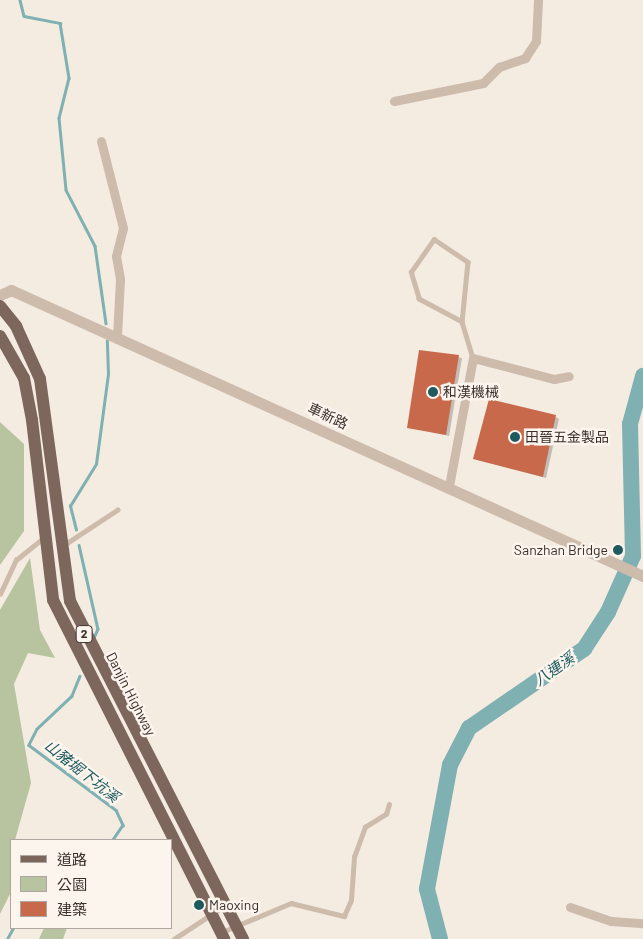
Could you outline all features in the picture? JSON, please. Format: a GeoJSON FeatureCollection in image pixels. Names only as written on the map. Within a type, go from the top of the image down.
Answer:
{"type":"FeatureCollection","features":[{"type":"Feature","properties":{"kind":"main road","name":"Danjin Highway"},"geometry":{"type":"LineString","coordinates":[[0,306],[16,326],[40,379],[61,546],[70,601],[85,636],[224,906],[244,939]]}},
{"type":"Feature","properties":{"kind":"main road","name":"2"},"geometry":{"type":"LineString","coordinates":[[0,336],[24,378],[32,420],[43,538],[53,600],[66,630],[223,936]]}},
{"type":"Feature","properties":{"kind":"street"},"geometry":{"type":"LineString","coordinates":[[394,101],[483,83],[499,67],[525,58],[536,41],[538,0]]}},
{"type":"Feature","properties":{"kind":"street"},"geometry":{"type":"LineString","coordinates":[[101,141],[123,228],[116,256],[120,280],[117,337]]}},
{"type":"Feature","properties":{"kind":"street","name":"車新路"},"geometry":{"type":"LineString","coordinates":[[0,295],[11,290],[620,563],[643,576]]}},
{"type":"Feature","properties":{"kind":"street"},"geometry":{"type":"LineString","coordinates":[[449,486],[473,358],[554,379],[569,376]]}},
{"type":"Feature","properties":{"kind":"street"},"geometry":{"type":"LineString","coordinates":[[570,907],[611,921],[643,923]]}},
{"type":"Feature","properties":{"kind":"lane"},"geometry":{"type":"LineString","coordinates":[[462,322],[419,298],[411,272],[434,240],[468,262],[462,322],[473,358]]}},
{"type":"Feature","properties":{"kind":"lane"},"geometry":{"type":"LineString","coordinates":[[61,546],[117,510]]}},
{"type":"Feature","properties":{"kind":"lane"},"geometry":{"type":"LineString","coordinates":[[0,594],[16,560],[43,538]]}},
{"type":"Feature","properties":{"kind":"lane"},"geometry":{"type":"LineString","coordinates":[[223,936],[238,927],[291,903],[344,916],[351,900],[354,857],[365,827],[386,814],[389,804]]}},
{"type":"Feature","properties":{"kind":"lane"},"geometry":{"type":"LineString","coordinates":[[174,939],[224,906]]}},
{"type":"Feature","properties":{"kind":"green space"},"geometry":{"type":"Polygon","coordinates":[[[0,422],[24,444],[24,531],[0,565],[0,422]]]}},
{"type":"Feature","properties":{"kind":"green space"},"geometry":{"type":"Polygon","coordinates":[[[30,558],[40,630],[55,658],[28,653],[14,684],[31,783],[15,839],[10,839],[10,894],[0,914],[0,610],[30,558]]]}},
{"type":"Feature","properties":{"kind":"green space"},"geometry":{"type":"Polygon","coordinates":[[[44,929],[67,929],[63,939],[39,939],[44,929]]]}},
{"type":"Feature","properties":{"kind":"building","name":"和漢機械"},"geometry":{"type":"Polygon","coordinates":[[[419,350],[459,355],[446,435],[407,428],[419,350]]]}},
{"type":"Feature","properties":{"kind":"building","name":"田晉五金製品"},"geometry":{"type":"Polygon","coordinates":[[[489,399],[556,415],[543,477],[473,459],[489,399]]]}},
{"type":"Feature","properties":{"kind":"waterway","name":"山豬堀下坑溪"},"geometry":{"type":"LineString","coordinates":[[20,0],[24,16],[60,23],[69,78],[59,118],[66,190],[95,246],[106,323]]}},
{"type":"Feature","properties":{"kind":"waterway","name":"山豬堀下坑溪"},"geometry":{"type":"LineString","coordinates":[[76,530],[70,506],[96,464],[108,374],[107,341]]}},
{"type":"Feature","properties":{"kind":"waterway","name":"八連溪"},"geometry":{"type":"LineString","coordinates":[[440,939],[427,889],[450,765],[469,728],[584,649],[608,612],[633,556],[630,424],[643,376]]}},
{"type":"Feature","properties":{"kind":"waterway","name":"山豬堀下坑溪"},"geometry":{"type":"LineString","coordinates":[[79,545],[98,629],[94,638]]}},
{"type":"Feature","properties":{"kind":"waterway","name":"山豬堀下坑溪"},"geometry":{"type":"LineString","coordinates":[[80,676],[72,696],[37,729],[29,745],[116,810],[123,825],[114,839]]}},
{"type":"Feature","properties":{"kind":"waterway","name":"山豬堀下坑溪"},"geometry":{"type":"LineString","coordinates":[[7,939],[12,929]]}},
{"type":"Feature","properties":{"kind":"place","name":"和漢機械"},"geometry":{"type":"Point","coordinates":[433,392]}},
{"type":"Feature","properties":{"kind":"place","name":"田晉五金製品"},"geometry":{"type":"Point","coordinates":[515,437]}},
{"type":"Feature","properties":{"kind":"place","name":"Sanzhan Bridge"},"geometry":{"type":"Point","coordinates":[618,550]}},
{"type":"Feature","properties":{"kind":"place","name":"Maoxing"},"geometry":{"type":"Point","coordinates":[199,905]}}]}
